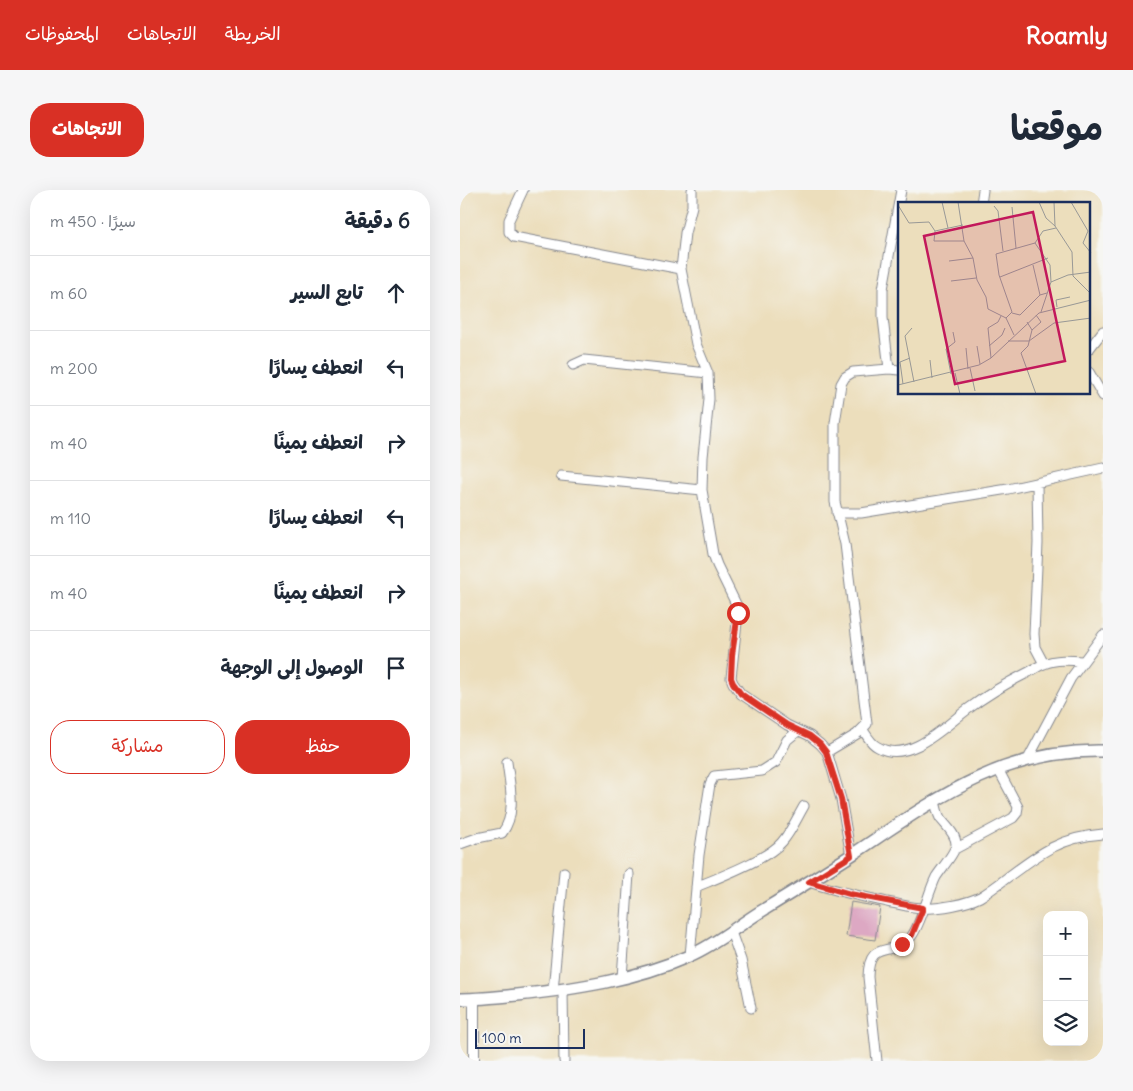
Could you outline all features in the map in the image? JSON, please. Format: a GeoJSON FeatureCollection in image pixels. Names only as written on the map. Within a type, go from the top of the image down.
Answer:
{"type":"FeatureCollection","features":[{"type":"Feature","properties":{"kind":"main road"},"geometry":{"type":"LineString","coordinates":[[460,999],[558,991],[622,978],[658,968],[690,956],[851,856],[935,800],[998,769],[1028,759],[1067,752],[1103,751]]}},
{"type":"Feature","properties":{"kind":"street"},"geometry":{"type":"LineString","coordinates":[[524,190],[509,220],[509,232],[514,237],[681,268]]}},
{"type":"Feature","properties":{"kind":"street"},"geometry":{"type":"LineString","coordinates":[[692,190],[692,206],[685,233],[681,268],[696,344],[708,373],[709,399],[703,457],[702,490],[713,554],[737,606],[738,613],[731,678],[741,694],[798,731],[810,736],[826,752],[841,799],[851,856]]}},
{"type":"Feature","properties":{"kind":"street"},"geometry":{"type":"LineString","coordinates":[[889,370],[882,318],[883,289],[898,206]]}},
{"type":"Feature","properties":{"kind":"street"},"geometry":{"type":"LineString","coordinates":[[1090,347],[1103,331]]}},
{"type":"Feature","properties":{"kind":"street"},"geometry":{"type":"LineString","coordinates":[[573,365],[584,360],[708,373]]}},
{"type":"Feature","properties":{"kind":"street"},"geometry":{"type":"LineString","coordinates":[[826,752],[863,730],[867,724],[844,534],[834,502],[836,423],[841,384],[845,377],[853,372],[898,370]]}},
{"type":"Feature","properties":{"kind":"street"},"geometry":{"type":"LineString","coordinates":[[1090,374],[1103,396]]}},
{"type":"Feature","properties":{"kind":"street"},"geometry":{"type":"LineString","coordinates":[[837,513],[860,513],[1008,489],[1103,468]]}},
{"type":"Feature","properties":{"kind":"street"},"geometry":{"type":"LineString","coordinates":[[561,476],[702,490]]}},
{"type":"Feature","properties":{"kind":"street"},"geometry":{"type":"LineString","coordinates":[[1037,482],[1038,543],[1034,634],[1035,647],[1044,664]]}},
{"type":"Feature","properties":{"kind":"street"},"geometry":{"type":"LineString","coordinates":[[1028,759],[1049,717],[1082,661],[1103,635]]}},
{"type":"Feature","properties":{"kind":"street"},"geometry":{"type":"LineString","coordinates":[[863,730],[872,744],[879,748],[889,751],[904,750],[922,744],[938,734],[980,700],[1044,664],[1061,660],[1082,661]]}},
{"type":"Feature","properties":{"kind":"street"},"geometry":{"type":"LineString","coordinates":[[690,956],[696,887],[710,784],[714,776],[762,771],[776,762],[787,740],[798,731]]}},
{"type":"Feature","properties":{"kind":"street"},"geometry":{"type":"LineString","coordinates":[[460,844],[502,833],[508,826],[511,815],[508,762]]}},
{"type":"Feature","properties":{"kind":"street"},"geometry":{"type":"LineString","coordinates":[[955,849],[1013,818],[1017,814],[1018,807],[998,769]]}},
{"type":"Feature","properties":{"kind":"street"},"geometry":{"type":"LineString","coordinates":[[877,1061],[868,966],[871,958],[879,951],[896,947],[908,940],[912,935],[928,892],[955,849],[954,836],[940,818],[935,800]]}},
{"type":"Feature","properties":{"kind":"street"},"geometry":{"type":"LineString","coordinates":[[696,887],[747,864],[781,844],[804,806]]}},
{"type":"Feature","properties":{"kind":"street"},"geometry":{"type":"LineString","coordinates":[[809,882],[843,893],[923,908],[959,904],[979,897],[1044,850],[1058,843],[1103,834]]}},
{"type":"Feature","properties":{"kind":"street"},"geometry":{"type":"LineString","coordinates":[[564,872],[558,991],[564,1061]]}},
{"type":"Feature","properties":{"kind":"street"},"geometry":{"type":"LineString","coordinates":[[622,978],[629,874]]}},
{"type":"Feature","properties":{"kind":"street"},"geometry":{"type":"LineString","coordinates":[[731,932],[741,960],[751,1008]]}},
{"type":"Feature","properties":{"kind":"street"},"geometry":{"type":"LineString","coordinates":[[474,999],[474,1061]]}},
{"type":"Feature","properties":{"kind":"building"},"geometry":{"type":"Polygon","coordinates":[[[851,902],[880,907],[875,940],[846,936],[851,902]]]}},
{"type":"Feature","properties":{"kind":"route"},"geometry":{"type":"LineString","coordinates":[[738,613],[732,655],[731,678],[733,683],[741,694],[787,725],[810,736],[820,744],[826,752],[832,767],[841,799],[851,856],[809,882],[850,894],[923,908],[912,935],[902,944]]}}]}
